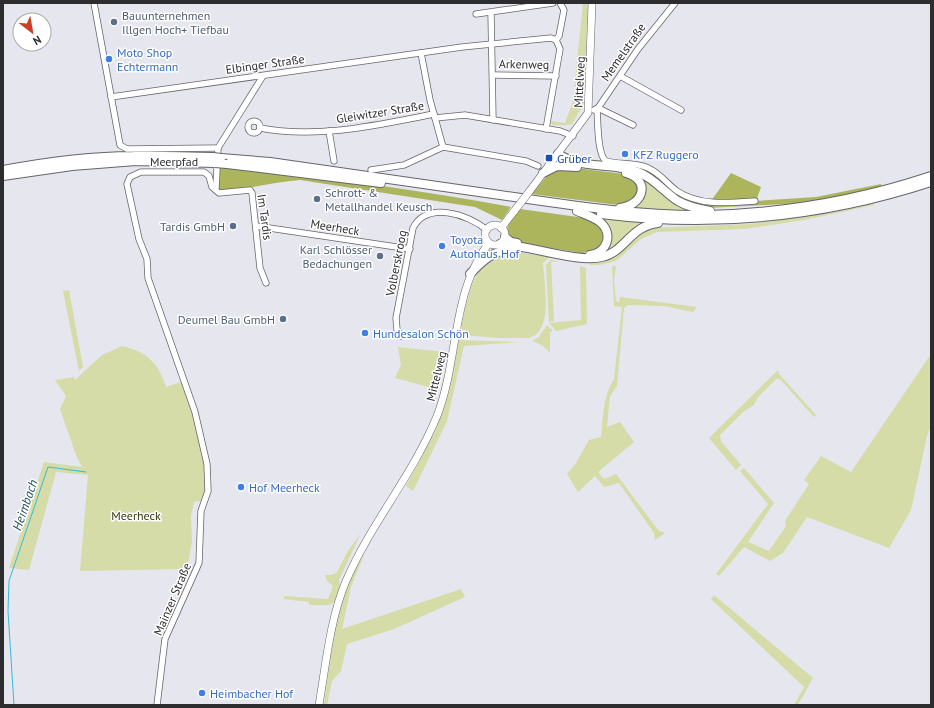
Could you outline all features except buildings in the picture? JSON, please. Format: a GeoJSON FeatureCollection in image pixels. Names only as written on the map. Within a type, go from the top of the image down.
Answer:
{"type":"FeatureCollection","features":[{"type":"Feature","properties":{"kind":"highway"},"geometry":{"type":"LineString","coordinates":[[3,170],[72,159],[104,157],[133,156],[214,160],[577,211],[678,220],[746,219],[803,213],[859,202],[931,182]]}},
{"type":"Feature","properties":{"kind":"highway"},"geometry":{"type":"LineString","coordinates":[[556,157],[564,166]]}},
{"type":"Feature","properties":{"kind":"highway"},"geometry":{"type":"LineString","coordinates":[[556,157],[575,163],[639,172],[651,179],[678,201],[688,206],[727,214]]}},
{"type":"Feature","properties":{"kind":"highway"},"geometry":{"type":"LineString","coordinates":[[3,176],[72,166],[130,162],[214,160]]}},
{"type":"Feature","properties":{"kind":"highway"},"geometry":{"type":"LineString","coordinates":[[224,161],[270,162],[607,210],[677,214],[727,214],[816,205],[881,191],[931,176]]}},
{"type":"Feature","properties":{"kind":"highway"},"geometry":{"type":"LineString","coordinates":[[541,170],[564,166],[627,173],[637,179],[642,190],[637,201],[629,206],[607,210]]}},
{"type":"Feature","properties":{"kind":"highway"},"geometry":{"type":"LineString","coordinates":[[502,241],[575,254],[592,254],[599,252],[608,241],[605,228],[598,221],[577,211]]}},
{"type":"Feature","properties":{"kind":"highway"},"geometry":{"type":"LineString","coordinates":[[502,241],[529,248],[579,257],[600,258],[614,252],[631,235],[642,227],[655,223],[678,220]]}},
{"type":"Feature","properties":{"kind":"highway"},"geometry":{"type":"LineString","coordinates":[[470,274],[494,253],[507,249],[529,248]]}},
{"type":"Feature","properties":{"kind":"main road","name":"Mittelweg"},"geometry":{"type":"LineString","coordinates":[[501,228],[529,192],[541,170],[556,157],[594,109],[592,3]]}},
{"type":"Feature","properties":{"kind":"main road"},"geometry":{"type":"LineString","coordinates":[[493,226],[501,228],[504,232],[502,241],[494,245],[489,243],[485,238],[487,230],[493,226]]}},
{"type":"Feature","properties":{"kind":"main road","name":"Mittelweg"},"geometry":{"type":"LineString","coordinates":[[319,705],[338,604],[356,559],[422,450],[437,415],[447,381],[470,274],[489,243]]}},
{"type":"Feature","properties":{"kind":"street","name":"Meerpfad"},"geometry":{"type":"LineString","coordinates":[[94,3],[120,145],[122,148],[218,148],[216,188],[212,187],[209,176],[204,172],[141,172],[133,174],[128,182],[140,240],[147,258],[148,278],[178,362]]}},
{"type":"Feature","properties":{"kind":"street"},"geometry":{"type":"LineString","coordinates":[[476,14],[553,3]]}},
{"type":"Feature","properties":{"kind":"street"},"geometry":{"type":"LineString","coordinates":[[546,129],[560,48],[556,40],[559,36],[564,10],[560,3]]}},
{"type":"Feature","properties":{"kind":"street","name":"Memelstraße"},"geometry":{"type":"LineString","coordinates":[[594,109],[620,76],[650,33],[675,3]]}},
{"type":"Feature","properties":{"kind":"street"},"geometry":{"type":"LineString","coordinates":[[491,13],[493,75],[492,120]]}},
{"type":"Feature","properties":{"kind":"street","name":"Elbinger Straße"},"geometry":{"type":"LineString","coordinates":[[111,97],[421,53],[550,38],[556,40]]}},
{"type":"Feature","properties":{"kind":"street"},"geometry":{"type":"LineString","coordinates":[[421,53],[430,100],[442,147]]}},
{"type":"Feature","properties":{"kind":"street","name":"Arkenweg"},"geometry":{"type":"LineString","coordinates":[[493,75],[556,76]]}},
{"type":"Feature","properties":{"kind":"street"},"geometry":{"type":"LineString","coordinates":[[218,148],[263,76]]}},
{"type":"Feature","properties":{"kind":"street"},"geometry":{"type":"LineString","coordinates":[[620,76],[681,110]]}},
{"type":"Feature","properties":{"kind":"street","name":"Mittelweg"},"geometry":{"type":"LineString","coordinates":[[594,109],[633,125]]}},
{"type":"Feature","properties":{"kind":"street","name":"Mittelweg"},"geometry":{"type":"LineString","coordinates":[[594,109],[600,149],[603,159],[606,161],[647,167],[656,172],[685,196],[702,201],[755,201]]}},
{"type":"Feature","properties":{"kind":"street","name":"Gleiwitzer Straße"},"geometry":{"type":"LineString","coordinates":[[260,128],[292,132],[328,131],[434,116],[465,115],[546,129],[572,136]]}},
{"type":"Feature","properties":{"kind":"street","name":"Gleiwitzer Straße"},"geometry":{"type":"LineString","coordinates":[[328,131],[334,161]]}},
{"type":"Feature","properties":{"kind":"street"},"geometry":{"type":"LineString","coordinates":[[371,170],[404,165],[442,147],[526,161],[541,170]]}},
{"type":"Feature","properties":{"kind":"street","name":"Im Tardis"},"geometry":{"type":"LineString","coordinates":[[216,188],[219,194],[250,190],[252,193],[260,268],[266,283]]}},
{"type":"Feature","properties":{"kind":"street","name":"Volberskroog"},"geometry":{"type":"LineString","coordinates":[[401,336],[397,330],[396,318],[414,228],[417,221],[424,215],[433,212],[466,217],[487,230]]}},
{"type":"Feature","properties":{"kind":"street","name":"Meerheck"},"geometry":{"type":"LineString","coordinates":[[256,226],[410,249]]}},
{"type":"Feature","properties":{"kind":"street","name":"Mainzer Straße"},"geometry":{"type":"LineString","coordinates":[[156,705],[165,639],[200,563],[201,511],[208,491],[207,464],[196,419],[178,362]]}},
{"type":"Feature","properties":{"kind":"green space"},"geometry":{"type":"Polygon","coordinates":[[[583,3],[588,3],[584,103],[572,124],[552,125],[551,121],[565,123],[573,101],[583,3]]]}},
{"type":"Feature","properties":{"kind":"green space"},"geometry":{"type":"Polygon","coordinates":[[[610,161],[644,165],[685,195],[711,201],[731,173],[761,187],[756,201],[816,197],[881,184],[882,188],[854,195],[803,203],[707,208],[691,205],[668,190],[610,161]]]}},
{"type":"Feature","properties":{"kind":"green space"},"geometry":{"type":"Polygon","coordinates":[[[218,166],[292,174],[438,194],[511,207],[502,220],[475,207],[300,180],[221,192],[217,188],[218,166]]]}},
{"type":"Feature","properties":{"kind":"green space"},"geometry":{"type":"Polygon","coordinates":[[[568,167],[624,174],[633,178],[639,188],[633,201],[618,205],[532,194],[551,171],[568,167]]]}},
{"type":"Feature","properties":{"kind":"green space"},"geometry":{"type":"Polygon","coordinates":[[[637,174],[693,211],[631,208],[637,174]]]}},
{"type":"Feature","properties":{"kind":"green space"},"geometry":{"type":"Polygon","coordinates":[[[874,203],[874,205],[804,220],[745,229],[657,232],[641,239],[616,261],[599,265],[590,265],[590,261],[651,228],[749,224],[821,214],[874,203]]]}},
{"type":"Feature","properties":{"kind":"green space"},"geometry":{"type":"Polygon","coordinates":[[[520,209],[585,218],[601,227],[605,239],[599,249],[582,253],[519,243],[508,236],[507,232],[510,221],[520,209]]]}},
{"type":"Feature","properties":{"kind":"green space"},"geometry":{"type":"Polygon","coordinates":[[[598,218],[645,223],[616,247],[603,254],[598,218]]]}},
{"type":"Feature","properties":{"kind":"green space"},"geometry":{"type":"Polygon","coordinates":[[[512,251],[550,257],[543,263],[546,306],[542,327],[537,334],[529,338],[498,338],[463,335],[461,330],[467,301],[478,272],[491,258],[512,251]]]}},
{"type":"Feature","properties":{"kind":"green space"},"geometry":{"type":"Polygon","coordinates":[[[551,260],[560,261],[551,262],[554,321],[549,322],[546,265],[551,260]]]}},
{"type":"Feature","properties":{"kind":"green space"},"geometry":{"type":"Polygon","coordinates":[[[580,266],[586,268],[587,324],[556,331],[549,323],[581,320],[580,266]]]}},
{"type":"Feature","properties":{"kind":"green space"},"geometry":{"type":"Polygon","coordinates":[[[612,266],[616,266],[614,280],[616,301],[619,302],[620,297],[697,307],[693,312],[664,306],[628,305],[624,308],[617,386],[610,396],[607,427],[620,422],[634,442],[598,472],[604,479],[616,474],[658,530],[665,533],[655,540],[654,533],[619,483],[604,487],[595,476],[578,492],[567,474],[576,463],[589,440],[601,437],[606,400],[610,386],[614,379],[622,307],[614,306],[612,266]]]}},
{"type":"Feature","properties":{"kind":"green space"},"geometry":{"type":"Polygon","coordinates":[[[69,290],[83,367],[79,371],[63,291],[69,290]]]}},
{"type":"Feature","properties":{"kind":"green space"},"geometry":{"type":"Polygon","coordinates":[[[547,325],[553,331],[550,332],[550,353],[542,345],[532,341],[539,337],[547,325]]]}},
{"type":"Feature","properties":{"kind":"green space"},"geometry":{"type":"Polygon","coordinates":[[[459,340],[519,342],[464,346],[447,421],[413,491],[406,486],[436,430],[448,392],[459,340]]]}},
{"type":"Feature","properties":{"kind":"green space","name":"Meerheck"},"geometry":{"type":"Polygon","coordinates":[[[122,346],[138,351],[150,359],[163,378],[166,387],[181,382],[190,404],[205,462],[207,484],[201,501],[194,502],[191,516],[192,542],[187,569],[80,571],[88,475],[56,472],[29,570],[9,568],[44,462],[82,467],[76,455],[60,409],[66,396],[55,380],[74,377],[75,380],[102,355],[122,346]]]}},
{"type":"Feature","properties":{"kind":"green space"},"geometry":{"type":"Polygon","coordinates":[[[398,347],[445,352],[436,389],[395,378],[401,365],[398,347]]]}},
{"type":"Feature","properties":{"kind":"green space"},"geometry":{"type":"Polygon","coordinates":[[[931,354],[931,425],[927,436],[911,510],[889,548],[807,517],[783,553],[770,561],[744,547],[719,576],[716,574],[768,504],[740,471],[744,468],[774,503],[748,542],[769,551],[786,526],[785,521],[809,484],[804,480],[821,456],[851,472],[931,354]]]}},
{"type":"Feature","properties":{"kind":"green space"},"geometry":{"type":"Polygon","coordinates":[[[778,370],[779,374],[816,415],[814,417],[780,379],[776,379],[758,397],[754,405],[743,412],[720,435],[721,441],[741,465],[736,470],[709,438],[778,370]]]}},
{"type":"Feature","properties":{"kind":"green space"},"geometry":{"type":"Polygon","coordinates":[[[361,533],[339,580],[340,585],[334,602],[329,605],[309,605],[309,602],[284,599],[284,596],[328,599],[333,586],[327,581],[325,575],[331,575],[337,572],[348,551],[361,533]]]}},
{"type":"Feature","properties":{"kind":"green space"},"geometry":{"type":"Polygon","coordinates":[[[364,555],[351,587],[342,629],[461,589],[465,597],[394,629],[347,644],[341,671],[332,681],[327,705],[324,705],[335,627],[340,608],[354,571],[364,555]]]}},
{"type":"Feature","properties":{"kind":"green space"},"geometry":{"type":"Polygon","coordinates":[[[714,595],[813,678],[798,705],[794,705],[804,687],[711,599],[714,595]]]}},
{"type":"Feature","properties":{"kind":"waterway","name":"Heimbach"},"geometry":{"type":"LineString","coordinates":[[14,705],[8,611],[9,581],[48,467],[86,472]]}},
{"type":"Feature","properties":{"kind":"place","name":"Bauunternehmen Illgen Hoch+ Tiefbau"},"geometry":{"type":"Point","coordinates":[114,22]}},
{"type":"Feature","properties":{"kind":"place","name":"Moto Shop Echtermann"},"geometry":{"type":"Point","coordinates":[109,59]}},
{"type":"Feature","properties":{"kind":"place","name":"KFZ Ruggero"},"geometry":{"type":"Point","coordinates":[625,154]}},
{"type":"Feature","properties":{"kind":"place","name":"Grüber"},"geometry":{"type":"Point","coordinates":[549,158]}},
{"type":"Feature","properties":{"kind":"place","name":"Schrott- & Metallhandel Keusch"},"geometry":{"type":"Point","coordinates":[317,199]}},
{"type":"Feature","properties":{"kind":"place","name":"Tardis GmbH"},"geometry":{"type":"Point","coordinates":[233,226]}},
{"type":"Feature","properties":{"kind":"place","name":"Toyota Autohaus Hof"},"geometry":{"type":"Point","coordinates":[442,246]}},
{"type":"Feature","properties":{"kind":"place","name":"Karl Schlösser Bedachungen"},"geometry":{"type":"Point","coordinates":[380,256]}},
{"type":"Feature","properties":{"kind":"place","name":"Deumel Bau GmbH"},"geometry":{"type":"Point","coordinates":[283,319]}},
{"type":"Feature","properties":{"kind":"place","name":"Hundesalon Schön"},"geometry":{"type":"Point","coordinates":[365,333]}},
{"type":"Feature","properties":{"kind":"place","name":"Hof Meerheck"},"geometry":{"type":"Point","coordinates":[241,487]}},
{"type":"Feature","properties":{"kind":"place","name":"Heimbacher Hof"},"geometry":{"type":"Point","coordinates":[202,693]}}]}
